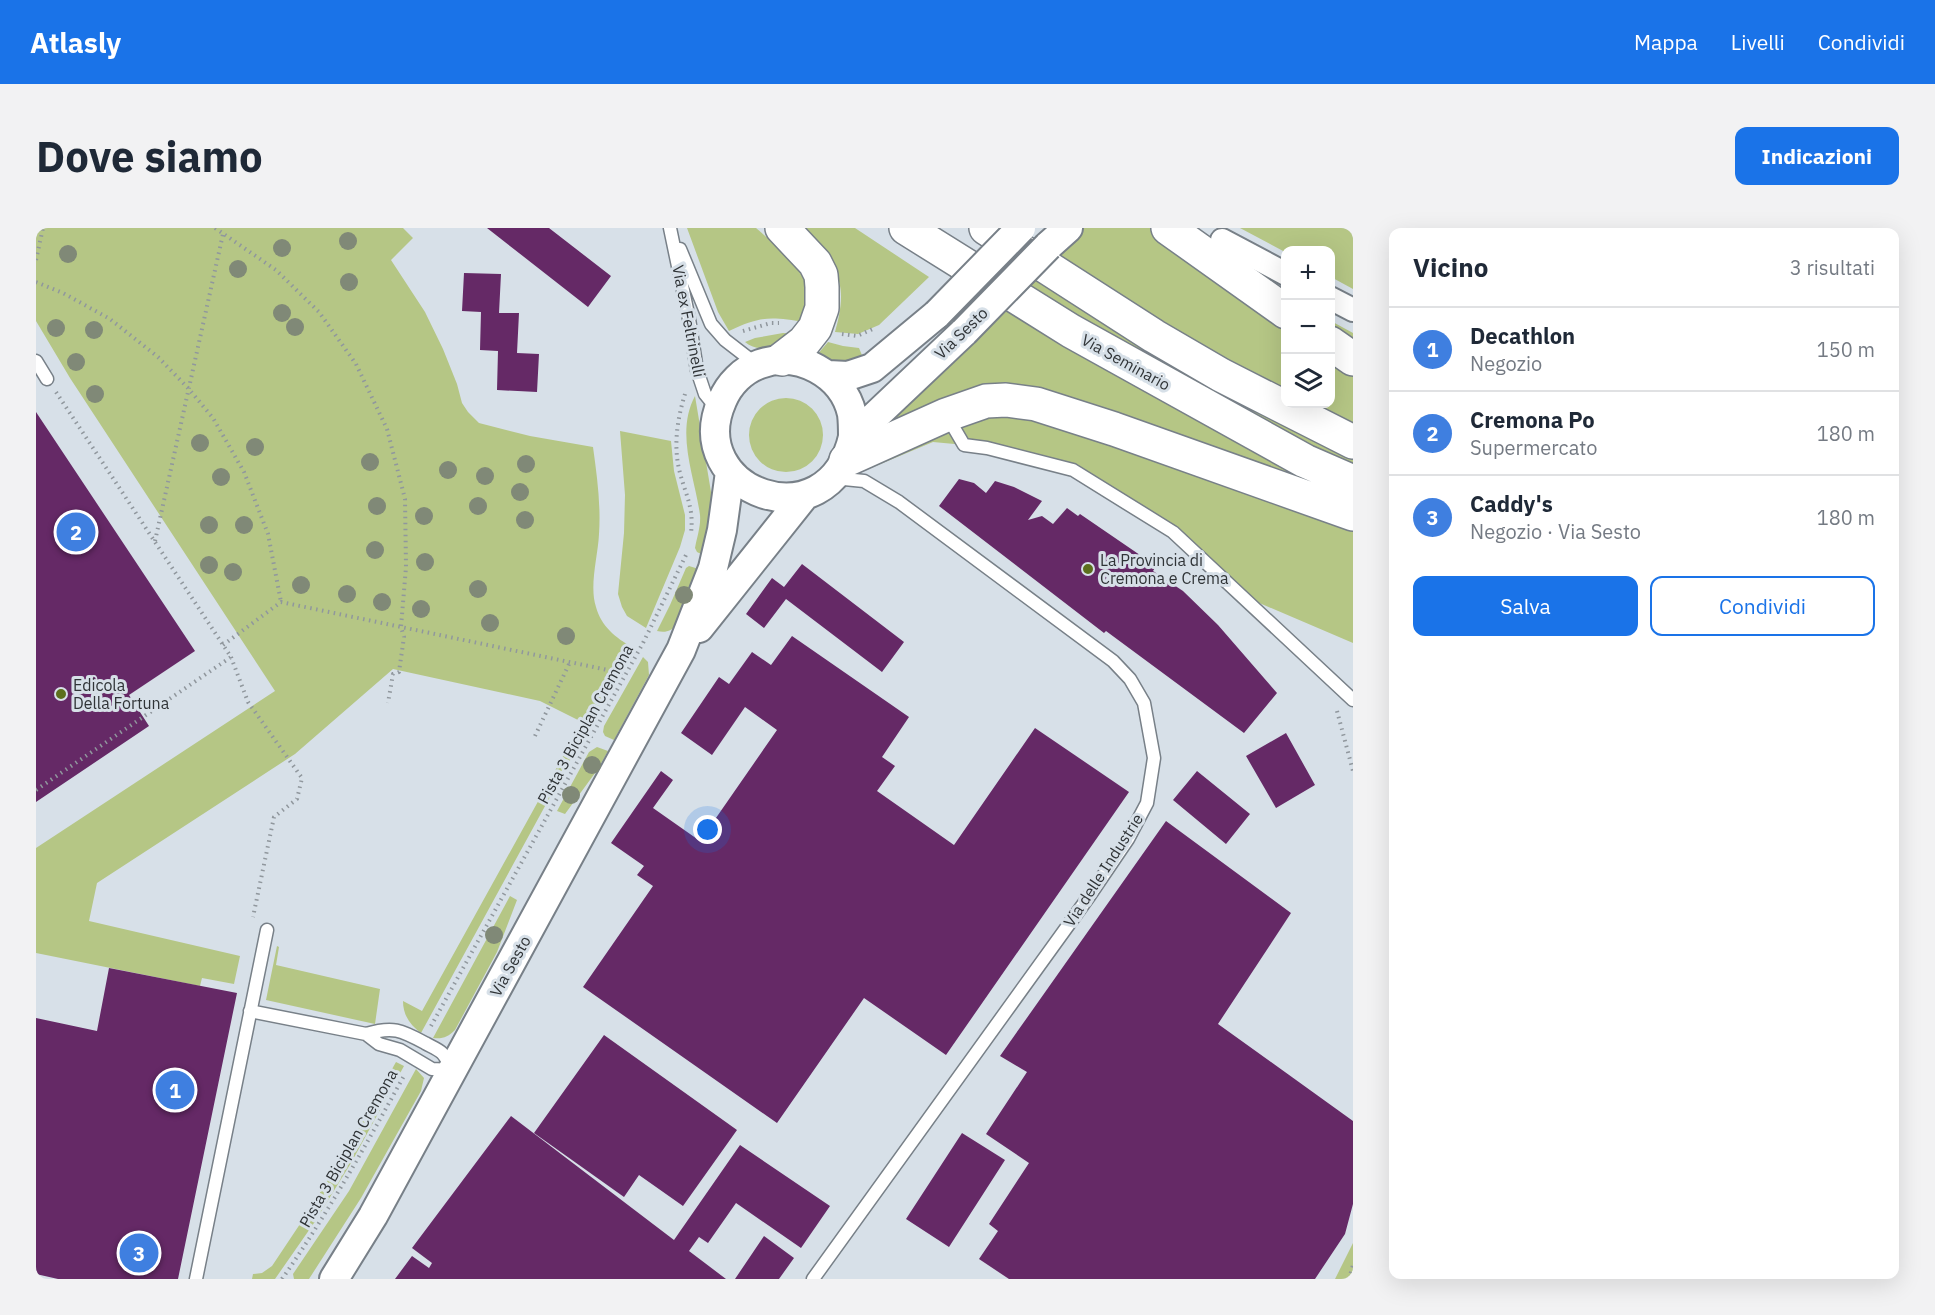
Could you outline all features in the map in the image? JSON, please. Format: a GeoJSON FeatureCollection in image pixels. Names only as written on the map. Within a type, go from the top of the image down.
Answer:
{"type":"FeatureCollection","features":[{"type":"Feature","properties":{"kind":"main road"},"geometry":{"type":"LineString","coordinates":[[770,362],[804,342],[815,328],[822,308],[821,275],[815,263],[782,228]]}},
{"type":"Feature","properties":{"kind":"main road","name":"Via Seminario"},"geometry":{"type":"LineString","coordinates":[[906,228],[1071,331],[1305,461],[1353,482]]}},
{"type":"Feature","properties":{"kind":"main road"},"geometry":{"type":"LineString","coordinates":[[986,228],[1154,336],[1202,364],[1286,410],[1353,442]]}},
{"type":"Feature","properties":{"kind":"main road"},"geometry":{"type":"LineString","coordinates":[[1168,228],[1224,255]]}},
{"type":"Feature","properties":{"kind":"main road"},"geometry":{"type":"LineString","coordinates":[[1186,228],[1224,255],[1281,307]]}},
{"type":"Feature","properties":{"kind":"main road"},"geometry":{"type":"LineString","coordinates":[[1335,346],[1353,359]]}},
{"type":"Feature","properties":{"kind":"main road"},"geometry":{"type":"LineString","coordinates":[[844,458],[946,416],[986,402],[1006,400],[1036,404],[1135,436],[1353,514]]}},
{"type":"Feature","properties":{"kind":"street","name":"Via Sesto"},"geometry":{"type":"LineString","coordinates":[[828,375],[848,376],[872,368],[937,314],[1021,228]]}},
{"type":"Feature","properties":{"kind":"street","name":"Via Sesto"},"geometry":{"type":"LineString","coordinates":[[770,362],[739,375],[726,391],[718,410],[715,431],[719,453],[730,472],[745,486],[764,495],[784,498],[805,495],[819,488],[844,458],[1057,234]]}},
{"type":"Feature","properties":{"kind":"street"},"geometry":{"type":"LineString","coordinates":[[1224,255],[1281,272]]}},
{"type":"Feature","properties":{"kind":"street"},"geometry":{"type":"LineString","coordinates":[[1334,300],[1353,310]]}},
{"type":"Feature","properties":{"kind":"street"},"geometry":{"type":"LineString","coordinates":[[770,362],[807,363],[828,375],[843,393],[852,414],[844,458]]}},
{"type":"Feature","properties":{"kind":"street","name":"Via Sesto"},"geometry":{"type":"LineString","coordinates":[[333,1279],[373,1216],[681,650],[713,568],[722,530],[730,472]]}},
{"type":"Feature","properties":{"kind":"street","name":"Via Sesto"},"geometry":{"type":"LineString","coordinates":[[681,650],[805,495]]}},
{"type":"Feature","properties":{"kind":"lane","name":"Via ex Feltrinelli"},"geometry":{"type":"LineString","coordinates":[[671,228],[711,324],[725,340],[770,362]]}},
{"type":"Feature","properties":{"kind":"lane","name":"Via ex Feltrinelli"},"geometry":{"type":"LineString","coordinates":[[671,228],[689,319],[696,370],[705,394],[718,410]]}},
{"type":"Feature","properties":{"kind":"lane"},"geometry":{"type":"LineString","coordinates":[[36,361],[47,379]]}},
{"type":"Feature","properties":{"kind":"lane"},"geometry":{"type":"LineString","coordinates":[[946,416],[964,445],[987,448],[1073,470],[1173,532],[1353,700]]}},
{"type":"Feature","properties":{"kind":"lane","name":"Via delle Industrie"},"geometry":{"type":"LineString","coordinates":[[813,1279],[1128,839],[1147,803],[1154,758],[1144,703],[1130,679],[1113,661],[899,502],[864,482],[844,458]]}},
{"type":"Feature","properties":{"kind":"lane"},"geometry":{"type":"LineString","coordinates":[[196,1279],[267,930]]}},
{"type":"Feature","properties":{"kind":"lane"},"geometry":{"type":"LineString","coordinates":[[250,1011],[366,1035],[379,1044],[400,1050],[432,1069],[453,1070]]}},
{"type":"Feature","properties":{"kind":"lane"},"geometry":{"type":"LineString","coordinates":[[366,1035],[379,1030],[399,1030],[441,1052],[453,1070]]}},
{"type":"Feature","properties":{"kind":"path"},"geometry":{"type":"LineString","coordinates":[[36,260],[43,228]]}},
{"type":"Feature","properties":{"kind":"path"},"geometry":{"type":"LineString","coordinates":[[215,228],[276,270],[319,312],[356,364],[387,429],[405,499],[406,567],[401,627],[404,636],[399,672],[393,674],[388,703]]}},
{"type":"Feature","properties":{"kind":"path"},"geometry":{"type":"LineString","coordinates":[[155,542],[223,234]]}},
{"type":"Feature","properties":{"kind":"path"},"geometry":{"type":"LineString","coordinates":[[36,282],[63,293],[110,319],[158,357],[213,418],[244,472],[268,534],[281,602]]}},
{"type":"Feature","properties":{"kind":"path"},"geometry":{"type":"LineString","coordinates":[[725,340],[747,328],[771,323],[794,324],[857,336],[876,328]]}},
{"type":"Feature","properties":{"kind":"path"},"geometry":{"type":"LineString","coordinates":[[689,540],[693,515],[679,471],[676,440],[678,417],[687,386],[696,370]]}},
{"type":"Feature","properties":{"kind":"path"},"geometry":{"type":"LineString","coordinates":[[47,379],[231,657],[248,702],[302,778],[297,799],[274,817],[251,926]]}},
{"type":"Feature","properties":{"kind":"path","name":"Pista 3 Biciplan Cremona"},"geometry":{"type":"LineString","coordinates":[[422,1042],[627,674],[686,557],[687,548]]}},
{"type":"Feature","properties":{"kind":"path"},"geometry":{"type":"LineString","coordinates":[[223,645],[281,602],[627,674]]}},
{"type":"Feature","properties":{"kind":"path"},"geometry":{"type":"LineString","coordinates":[[36,790],[231,657]]}},
{"type":"Feature","properties":{"kind":"path"},"geometry":{"type":"LineString","coordinates":[[535,736],[570,662]]}},
{"type":"Feature","properties":{"kind":"path"},"geometry":{"type":"LineString","coordinates":[[1327,676],[1353,771]]}},
{"type":"Feature","properties":{"kind":"path"},"geometry":{"type":"LineString","coordinates":[[528,852],[537,857]]}},
{"type":"Feature","properties":{"kind":"path","name":"Pista 3 Biciplan Cremona"},"geometry":{"type":"LineString","coordinates":[[282,1279],[323,1219],[413,1058]]}},
{"type":"Feature","properties":{"kind":"path"},"geometry":{"type":"LineString","coordinates":[[1349,1279],[1353,1265]]}},
{"type":"Feature","properties":{"kind":"green space"},"geometry":{"type":"Polygon","coordinates":[[[36,228],[403,228],[413,238],[391,260],[425,312],[443,349],[462,403],[468,412],[479,423],[530,436],[593,447],[599,512],[594,599],[598,614],[605,626],[632,647],[421,1033],[408,1019],[403,1001],[422,1011],[582,722],[540,701],[393,669],[295,754],[97,883],[89,921],[240,956],[234,984],[202,978],[200,986],[36,953],[36,848],[275,691],[70,378],[36,321],[36,228]]]}},
{"type":"Feature","properties":{"kind":"green space"},"geometry":{"type":"Polygon","coordinates":[[[687,228],[756,228],[788,257],[802,275],[808,294],[806,322],[767,319],[750,322],[729,331],[718,312],[687,228]]]}},
{"type":"Feature","properties":{"kind":"green space"},"geometry":{"type":"Polygon","coordinates":[[[796,228],[855,228],[929,277],[879,325],[858,334],[835,332],[841,301],[838,278],[826,260],[796,228]]]}},
{"type":"Feature","properties":{"kind":"green space"},"geometry":{"type":"Polygon","coordinates":[[[1080,228],[1158,228],[1281,295],[1281,408],[1335,408],[1335,323],[1353,333],[1353,643],[1250,599],[1173,528],[1074,468],[976,446],[933,442],[828,486],[1080,228]]]}},
{"type":"Feature","properties":{"kind":"green space"},"geometry":{"type":"Polygon","coordinates":[[[1240,228],[1353,228],[1353,289],[1335,279],[1335,246],[1281,246],[1281,250],[1240,228]]]}},
{"type":"Feature","properties":{"kind":"green space"},"geometry":{"type":"Polygon","coordinates":[[[783,333],[798,334],[765,348],[751,346],[745,342],[755,338],[783,333]]]}},
{"type":"Feature","properties":{"kind":"green space"},"geometry":{"type":"Polygon","coordinates":[[[828,342],[859,348],[866,365],[850,369],[816,356],[828,342]]]}},
{"type":"Feature","properties":{"kind":"green space"},"geometry":{"type":"Polygon","coordinates":[[[695,396],[713,504],[705,556],[697,552],[695,548],[700,515],[686,440],[689,410],[695,396]]]}},
{"type":"Feature","properties":{"kind":"green space"},"geometry":{"type":"Polygon","coordinates":[[[779,398],[793,398],[807,404],[817,414],[823,428],[821,449],[807,466],[793,472],[779,472],[765,466],[755,456],[749,442],[749,428],[755,414],[765,404],[779,398]]]}},
{"type":"Feature","properties":{"kind":"green space"},"geometry":{"type":"Polygon","coordinates":[[[620,431],[671,441],[674,471],[685,515],[685,530],[680,547],[646,628],[627,616],[618,594],[625,495],[620,431]]]}},
{"type":"Feature","properties":{"kind":"green space"},"geometry":{"type":"Polygon","coordinates":[[[689,566],[702,570],[677,625],[668,631],[657,631],[686,568],[689,566]]]}},
{"type":"Feature","properties":{"kind":"green space"},"geometry":{"type":"Polygon","coordinates":[[[643,657],[648,662],[649,675],[614,740],[605,736],[604,726],[643,657]]]}},
{"type":"Feature","properties":{"kind":"green space"},"geometry":{"type":"Polygon","coordinates":[[[597,747],[608,751],[598,769],[565,814],[557,811],[589,752],[597,747]]]}},
{"type":"Feature","properties":{"kind":"green space"},"geometry":{"type":"Polygon","coordinates":[[[510,896],[517,900],[497,952],[455,1030],[445,1037],[433,1038],[510,896]]]}},
{"type":"Feature","properties":{"kind":"green space"},"geometry":{"type":"Polygon","coordinates":[[[277,946],[279,947],[276,965],[380,989],[375,1024],[266,1000],[277,946]]]}},
{"type":"Feature","properties":{"kind":"green space"},"geometry":{"type":"Polygon","coordinates":[[[396,1062],[404,1066],[351,1163],[314,1223],[275,1279],[252,1279],[253,1274],[262,1273],[272,1266],[304,1218],[341,1159],[396,1062]]]}},
{"type":"Feature","properties":{"kind":"green space"},"geometry":{"type":"Polygon","coordinates":[[[416,1069],[424,1078],[421,1091],[361,1198],[309,1279],[294,1279],[293,1274],[349,1191],[416,1069]]]}},
{"type":"Feature","properties":{"kind":"green space"},"geometry":{"type":"Polygon","coordinates":[[[1353,1243],[1353,1279],[1335,1279],[1353,1243]]]}},
{"type":"Feature","properties":{"kind":"building"},"geometry":{"type":"Polygon","coordinates":[[[487,228],[549,228],[611,276],[588,307],[487,228]]]}},
{"type":"Feature","properties":{"kind":"building"},"geometry":{"type":"Polygon","coordinates":[[[464,273],[501,274],[499,313],[519,313],[517,353],[539,354],[537,392],[497,390],[498,351],[480,350],[481,312],[462,311],[464,273]]]}},
{"type":"Feature","properties":{"kind":"building"},"geometry":{"type":"Polygon","coordinates":[[[36,412],[195,651],[129,695],[149,726],[36,802],[36,412]]]}},
{"type":"Feature","properties":{"kind":"building"},"geometry":{"type":"Polygon","coordinates":[[[959,479],[974,483],[986,493],[995,481],[1014,487],[1042,501],[1028,520],[1042,516],[1053,524],[1067,508],[1078,516],[1080,514],[1156,566],[1153,571],[1183,591],[1218,625],[1277,693],[1244,733],[1106,631],[1104,633],[939,506],[959,479]]]}},
{"type":"Feature","properties":{"kind":"building"},"geometry":{"type":"Polygon","coordinates":[[[802,564],[904,642],[882,672],[786,599],[764,628],[746,614],[772,578],[784,587],[802,564]]]}},
{"type":"Feature","properties":{"kind":"building"},"geometry":{"type":"Polygon","coordinates":[[[792,636],[909,717],[882,757],[895,766],[877,791],[954,845],[1035,728],[1129,792],[946,1055],[864,998],[777,1123],[583,987],[653,886],[637,875],[644,866],[611,843],[661,771],[673,780],[653,808],[700,841],[777,730],[745,707],[712,755],[681,733],[719,677],[729,684],[752,652],[771,665],[792,636]]]}},
{"type":"Feature","properties":{"kind":"building"},"geometry":{"type":"Polygon","coordinates":[[[1286,733],[1315,785],[1276,808],[1246,756],[1286,733]]]}},
{"type":"Feature","properties":{"kind":"building"},"geometry":{"type":"Polygon","coordinates":[[[1197,771],[1250,814],[1226,844],[1173,800],[1197,771]]]}},
{"type":"Feature","properties":{"kind":"building"},"geometry":{"type":"Polygon","coordinates":[[[1166,821],[1291,913],[1218,1024],[1353,1121],[1353,1204],[1345,1234],[1315,1279],[1009,1279],[979,1259],[998,1231],[989,1224],[1029,1163],[986,1134],[1027,1072],[1000,1056],[1166,821]]]}},
{"type":"Feature","properties":{"kind":"building"},"geometry":{"type":"Polygon","coordinates":[[[109,968],[237,993],[178,1279],[58,1279],[36,1274],[36,1018],[97,1031],[109,968]]]}},
{"type":"Feature","properties":{"kind":"building"},"geometry":{"type":"Polygon","coordinates":[[[604,1035],[737,1130],[683,1206],[639,1175],[624,1197],[534,1133],[604,1035]]]}},
{"type":"Feature","properties":{"kind":"building"},"geometry":{"type":"Polygon","coordinates":[[[511,1116],[674,1240],[740,1145],[830,1206],[801,1248],[736,1203],[708,1243],[699,1237],[689,1251],[726,1279],[395,1279],[412,1256],[429,1268],[432,1263],[412,1248],[511,1116]]]}},
{"type":"Feature","properties":{"kind":"building"},"geometry":{"type":"Polygon","coordinates":[[[962,1133],[1005,1160],[949,1247],[906,1219],[962,1133]]]}},
{"type":"Feature","properties":{"kind":"building"},"geometry":{"type":"Polygon","coordinates":[[[764,1236],[794,1258],[779,1279],[735,1279],[764,1236]]]}},
{"type":"Feature","properties":{"kind":"place","name":"Cremona Po"},"geometry":{"type":"Point","coordinates":[76,532]}},
{"type":"Feature","properties":{"kind":"place","name":"La Provincia di Cremona e Crema"},"geometry":{"type":"Point","coordinates":[1088,569]}},
{"type":"Feature","properties":{"kind":"place","name":"Edicola Della Fortuna"},"geometry":{"type":"Point","coordinates":[61,694]}},
{"type":"Feature","properties":{"kind":"place","name":"Decathlon"},"geometry":{"type":"Point","coordinates":[175,1090]}},
{"type":"Feature","properties":{"kind":"place","name":"Caddy's"},"geometry":{"type":"Point","coordinates":[139,1253]}}]}
